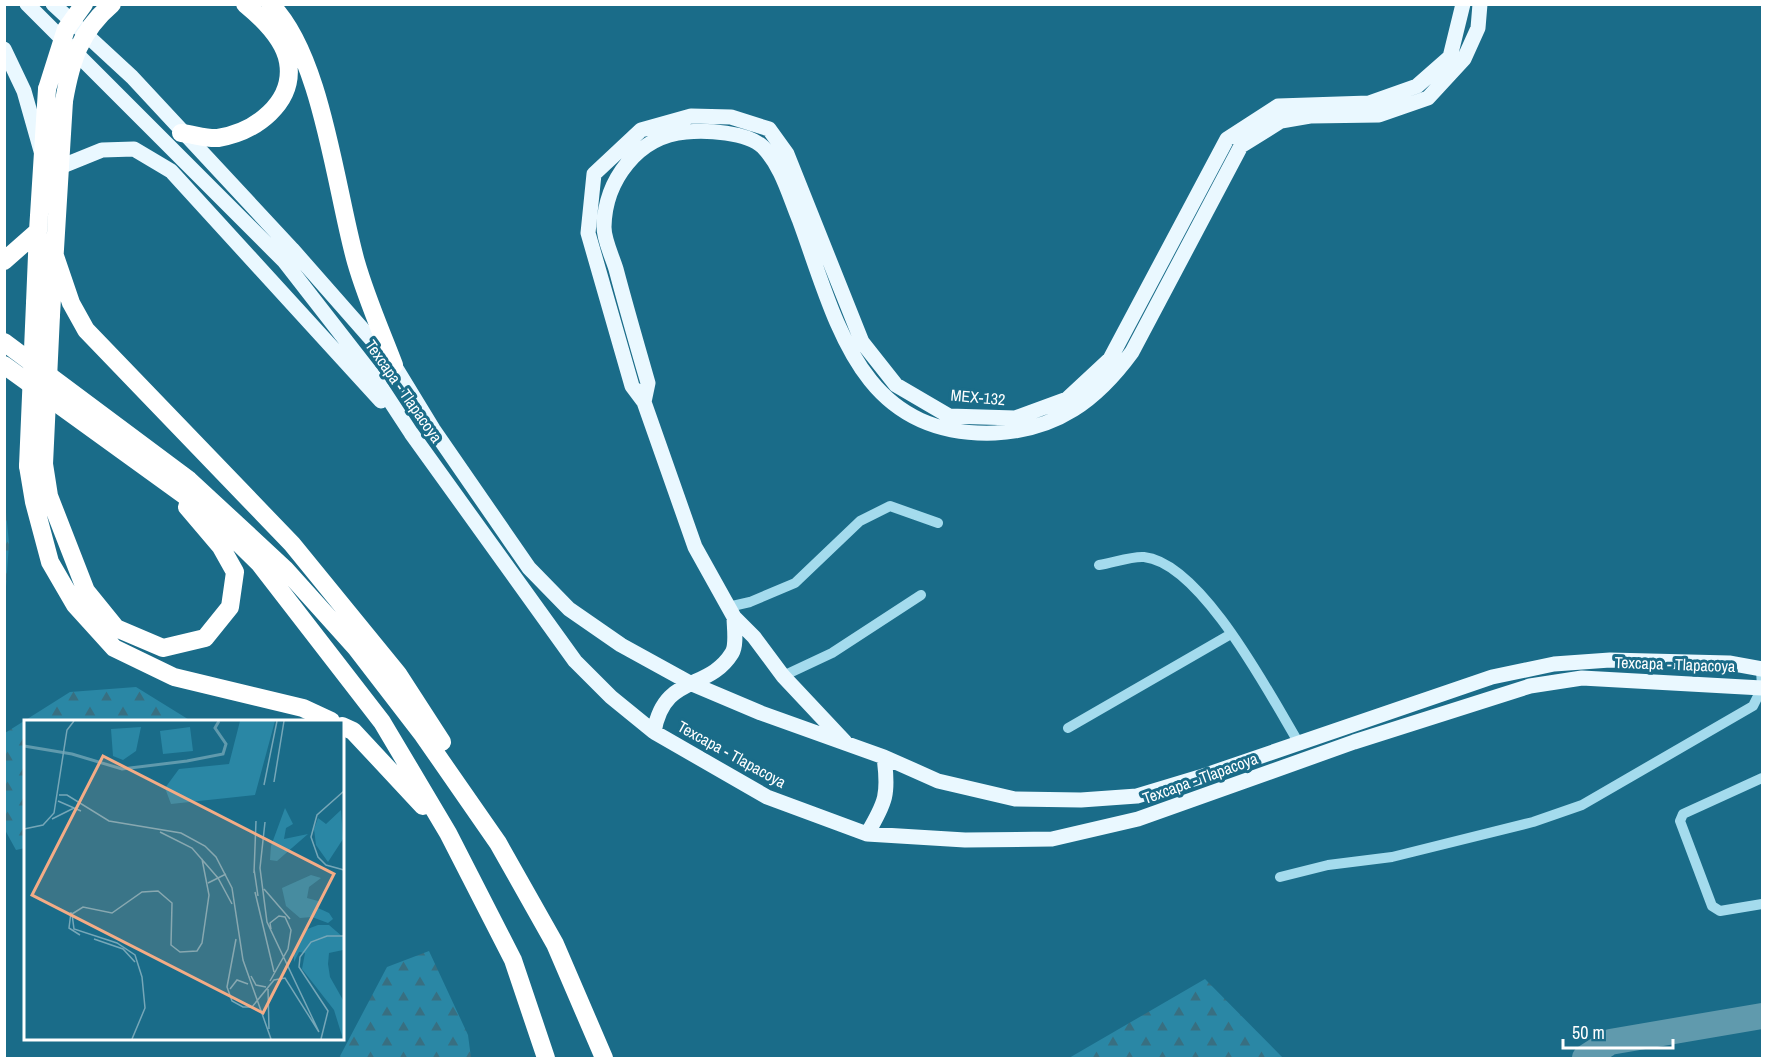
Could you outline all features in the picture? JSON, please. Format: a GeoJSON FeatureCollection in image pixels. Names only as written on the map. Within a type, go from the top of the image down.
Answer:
{"type":"FeatureCollection","features":[{"type":"Feature","properties":{"kind":"highway"},"geometry":{"type":"LineString","coordinates":[[84,4],[66,29],[47,89],[55,255],[34,502],[50,562],[75,605],[114,648],[174,676],[303,708],[329,720]]}},
{"type":"Feature","properties":{"kind":"highway"},"geometry":{"type":"LineString","coordinates":[[112,4],[98,16],[80,39],[71,62],[38,231],[35,303],[36,465],[86,591],[116,628],[163,648],[205,638],[230,607],[235,572],[221,547],[168,485]]}},
{"type":"Feature","properties":{"kind":"highway"},"geometry":{"type":"LineString","coordinates":[[181,132],[217,138],[263,121],[287,89],[288,61],[268,22],[245,4]]}},
{"type":"Feature","properties":{"kind":"highway"},"geometry":{"type":"LineString","coordinates":[[270,4],[279,13],[300,46],[322,121],[356,263],[394,365]]}},
{"type":"Feature","properties":{"kind":"highway"},"geometry":{"type":"LineString","coordinates":[[4,261],[38,231]]}},
{"type":"Feature","properties":{"kind":"highway"},"geometry":{"type":"LineString","coordinates":[[55,255],[71,303],[86,330],[292,544],[398,674],[484,809],[498,843]]}},
{"type":"Feature","properties":{"kind":"highway"},"geometry":{"type":"LineString","coordinates":[[4,342],[189,480],[285,569],[382,681],[498,843],[555,944],[599,1057]]}},
{"type":"Feature","properties":{"kind":"highway"},"geometry":{"type":"LineString","coordinates":[[4,365],[206,511],[259,563],[382,722],[448,833],[513,960],[546,1059]]}},
{"type":"Feature","properties":{"kind":"highway"},"geometry":{"type":"LineString","coordinates":[[344,727],[353,730],[448,833]]}},
{"type":"Feature","properties":{"kind":"main road","name":"Texcapa - Tlapacoya"},"geometry":{"type":"LineString","coordinates":[[27,4],[284,261],[375,378],[411,433],[576,661],[611,697],[654,732],[768,797],[867,834],[965,840],[1052,839],[1138,819],[1354,742],[1530,686],[1582,678],[1762,688]]}},
{"type":"Feature","properties":{"kind":"main road","name":"Texcapa - Tlapacoya"},"geometry":{"type":"LineString","coordinates":[[53,4],[132,77],[292,249],[394,365],[433,429],[529,568],[569,609],[621,645],[690,684],[884,757],[938,781],[1015,800],[1081,800],[1137,796],[1300,745],[1492,677],[1554,663],[1610,660],[1729,663],[1762,669]]}},
{"type":"Feature","properties":{"kind":"main road","name":"MEX-132"},"geometry":{"type":"LineString","coordinates":[[731,612],[695,547],[644,402],[632,386],[588,233],[594,174],[641,130],[691,116],[731,117],[769,129],[787,154],[862,342],[896,385],[949,416],[1015,418],[1067,399],[1110,359],[1227,139],[1278,106],[1369,103],[1417,86],[1450,57],[1463,4]]}},
{"type":"Feature","properties":{"kind":"main road","name":"MEX-132"},"geometry":{"type":"LineString","coordinates":[[644,402],[648,383],[604,228],[618,175],[644,145],[673,133],[711,130],[762,146],[781,172],[845,344],[869,382],[909,416],[920,420],[964,434],[1021,432],[1076,410],[1114,376],[1132,351],[1241,146],[1281,121],[1310,116],[1379,115],[1428,98],[1464,59],[1478,28],[1480,4]]}},
{"type":"Feature","properties":{"kind":"main road"},"geometry":{"type":"LineString","coordinates":[[4,49],[24,91],[52,163],[102,150],[134,149],[171,171],[411,433]]}},
{"type":"Feature","properties":{"kind":"main road"},"geometry":{"type":"LineString","coordinates":[[654,732],[657,716],[668,696],[718,669],[733,652],[731,612]]}},
{"type":"Feature","properties":{"kind":"main road"},"geometry":{"type":"LineString","coordinates":[[731,612],[754,637],[783,676],[845,742]]}},
{"type":"Feature","properties":{"kind":"main road"},"geometry":{"type":"LineString","coordinates":[[867,834],[881,809],[888,787],[884,757]]}},
{"type":"Feature","properties":{"kind":"street"},"geometry":{"type":"LineString","coordinates":[[731,612],[795,583],[860,521],[890,506],[938,523]]}},
{"type":"Feature","properties":{"kind":"street"},"geometry":{"type":"LineString","coordinates":[[1099,565],[1143,557],[1163,562],[1202,594],[1231,634],[1300,745]]}},
{"type":"Feature","properties":{"kind":"street"},"geometry":{"type":"LineString","coordinates":[[783,676],[832,653],[921,595]]}},
{"type":"Feature","properties":{"kind":"street"},"geometry":{"type":"LineString","coordinates":[[1068,728],[1231,634]]}},
{"type":"Feature","properties":{"kind":"street"},"geometry":{"type":"LineString","coordinates":[[1280,877],[1328,865],[1392,857],[1533,822],[1582,805],[1753,706],[1762,688],[1762,669]]}},
{"type":"Feature","properties":{"kind":"street"},"geometry":{"type":"LineString","coordinates":[[1762,778],[1683,814],[1680,821],[1712,906],[1720,911],[1762,904]]}},
{"type":"Feature","properties":{"kind":"green space"},"geometry":{"type":"Polygon","coordinates":[[[5,502],[9,543],[5,601],[5,502]]]}},
{"type":"Feature","properties":{"kind":"green space"},"geometry":{"type":"Polygon","coordinates":[[[136,687],[189,720],[26,720],[70,692],[136,687]]]}},
{"type":"Feature","properties":{"kind":"green space"},"geometry":{"type":"Polygon","coordinates":[[[24,721],[24,848],[16,850],[5,830],[5,733],[24,721]]]}},
{"type":"Feature","properties":{"kind":"green space"},"geometry":{"type":"Polygon","coordinates":[[[429,951],[468,1035],[471,1058],[339,1058],[387,967],[429,951]]]}},
{"type":"Feature","properties":{"kind":"green space"},"geometry":{"type":"Polygon","coordinates":[[[1205,979],[1283,1058],[1069,1058],[1205,979]]]}},
{"type":"Feature","properties":{"kind":"waterway"},"geometry":{"type":"LineString","coordinates":[[1585,1058],[1610,1042],[1762,1016]]}}]}
